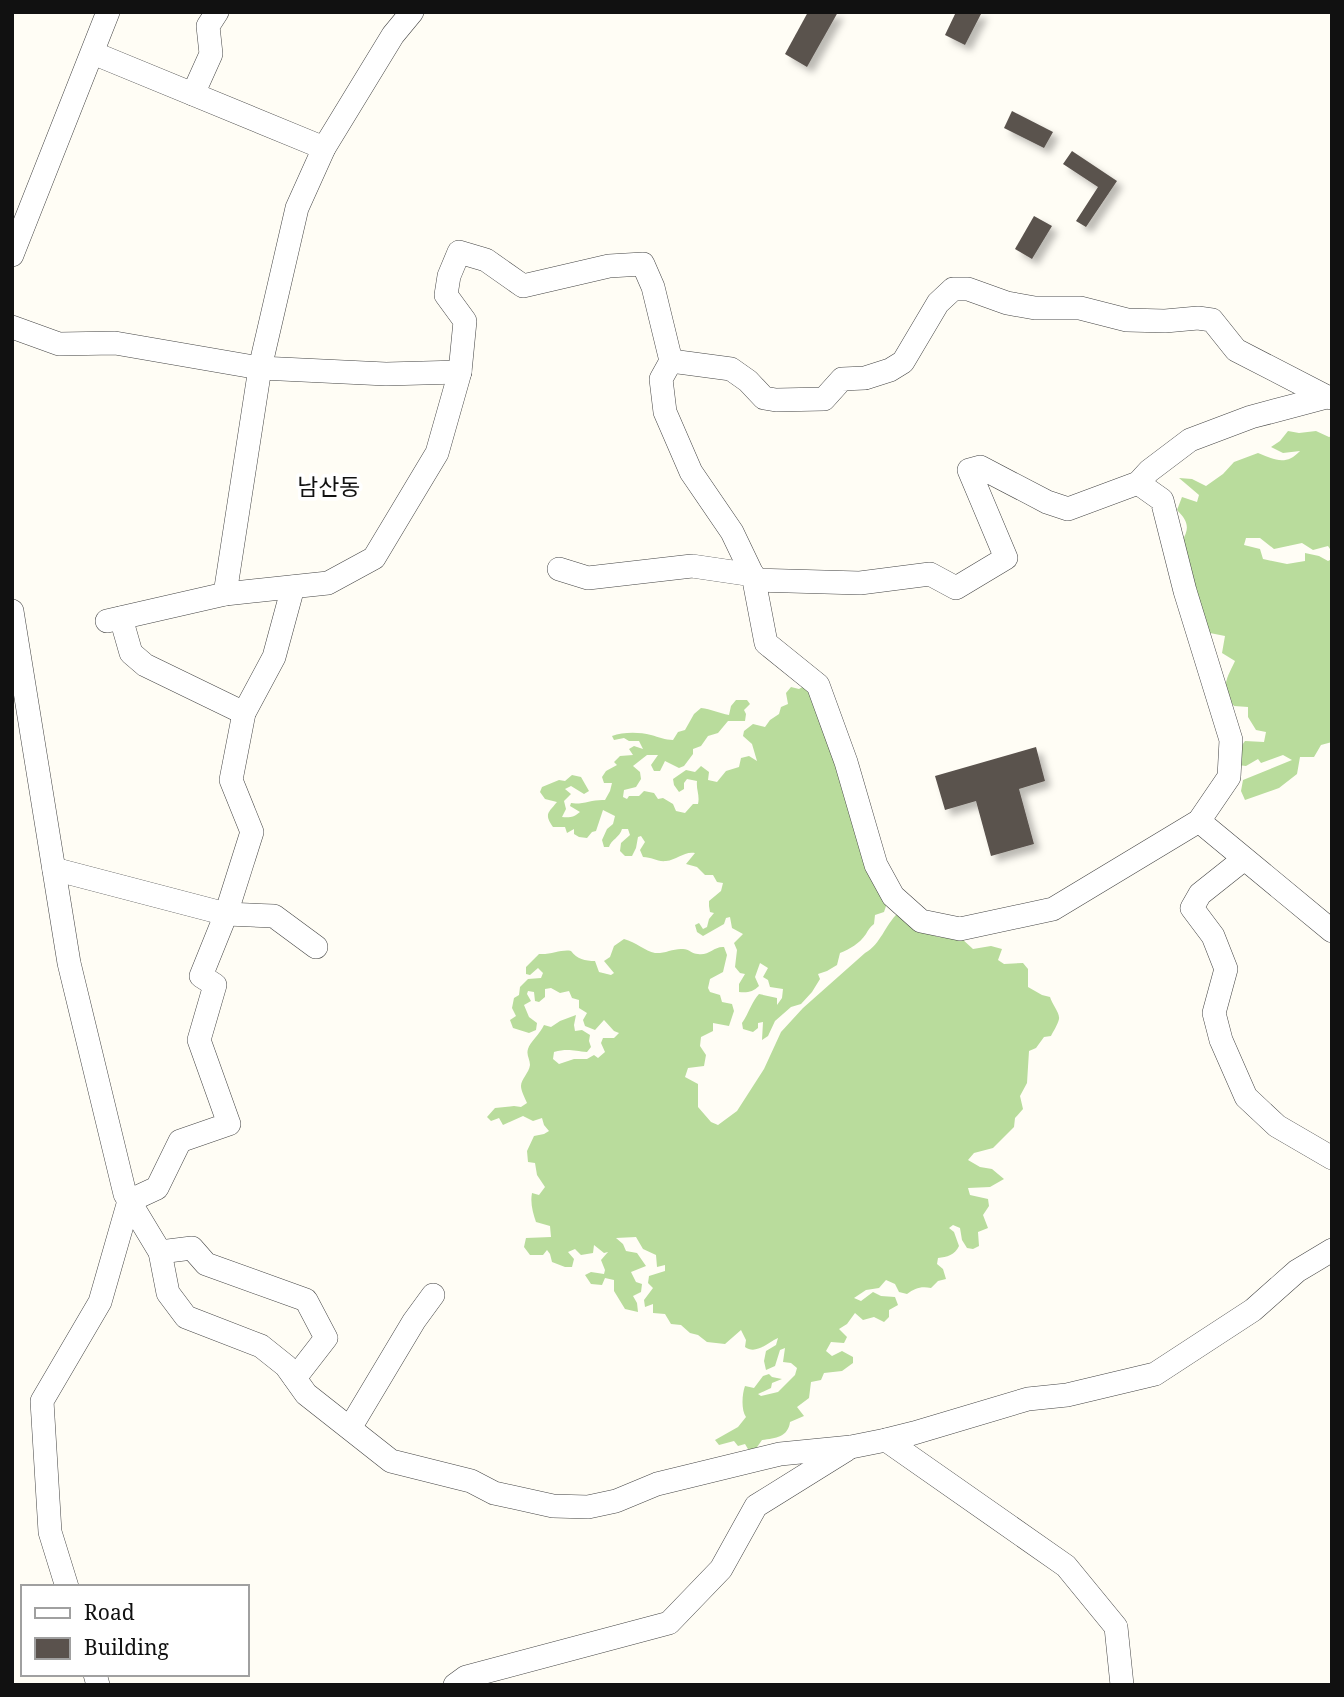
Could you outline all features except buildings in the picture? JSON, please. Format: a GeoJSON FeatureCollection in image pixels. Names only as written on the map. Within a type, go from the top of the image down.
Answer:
{"type":"FeatureCollection","features":[{"type":"Feature","properties":{"kind":"street"},"geometry":{"type":"LineString","coordinates":[[12,255],[108,12]]}},
{"type":"Feature","properties":{"kind":"street"},"geometry":{"type":"LineString","coordinates":[[193,94],[211,54],[208,26],[217,12]]}},
{"type":"Feature","properties":{"kind":"street"},"geometry":{"type":"LineString","coordinates":[[225,594],[260,368],[297,208],[324,148],[393,35],[412,12]]}},
{"type":"Feature","properties":{"kind":"street"},"geometry":{"type":"LineString","coordinates":[[93,52],[324,148]]}},
{"type":"Feature","properties":{"kind":"street"},"geometry":{"type":"LineString","coordinates":[[244,713],[145,665],[131,653],[114,619],[225,594],[328,583],[374,558],[437,453],[460,372],[465,321],[446,295],[449,276],[459,252],[486,260],[523,286],[609,266],[643,264],[653,287],[671,361],[661,379],[665,412],[691,471],[732,532],[755,580],[860,583],[930,574],[956,589],[1006,558],[969,470],[980,467],[1046,502],[1068,509],[1138,483],[1149,471],[1190,440],[1251,417],[1329,398]]}},
{"type":"Feature","properties":{"kind":"street"},"geometry":{"type":"LineString","coordinates":[[671,361],[731,369],[748,381],[764,398],[824,399],[842,379],[865,378],[890,370],[903,362],[938,303],[953,289],[968,289],[1007,303],[1080,309],[1127,320],[1212,320],[1236,350],[1329,398]]}},
{"type":"Feature","properties":{"kind":"street"},"geometry":{"type":"LineString","coordinates":[[12,327],[59,344],[115,343],[260,368],[386,374],[460,372]]}},
{"type":"Feature","properties":{"kind":"street"},"geometry":{"type":"LineString","coordinates":[[752,575],[766,642],[818,685],[846,762],[876,865],[893,896],[921,922],[960,929],[1053,909],[1199,821],[1229,777],[1231,740],[1185,591],[1163,499],[1138,483]]}},
{"type":"Feature","properties":{"kind":"street"},"geometry":{"type":"LineString","coordinates":[[559,569],[588,578],[692,566],[752,575]]}},
{"type":"Feature","properties":{"kind":"street"},"geometry":{"type":"LineString","coordinates":[[66,1585],[50,1532],[42,1401],[100,1302],[129,1201],[157,1188],[180,1141],[229,1124],[199,1040],[215,985],[201,976],[226,914],[252,832],[231,780],[244,713],[274,657],[293,587]]}},
{"type":"Feature","properties":{"kind":"street"},"geometry":{"type":"LineString","coordinates":[[12,611],[69,963],[125,1194],[160,1252],[168,1293],[186,1317],[261,1346],[286,1366],[306,1394],[391,1461],[471,1481],[494,1493],[553,1506],[587,1507],[616,1501],[657,1484],[780,1454],[851,1447],[886,1440],[1028,1399],[1067,1395],[1155,1374],[1253,1310],[1297,1271],[1332,1250]]}},
{"type":"Feature","properties":{"kind":"street"},"geometry":{"type":"LineString","coordinates":[[1199,821],[1332,930]]}},
{"type":"Feature","properties":{"kind":"street"},"geometry":{"type":"LineString","coordinates":[[1244,859],[1200,894],[1192,908],[1213,936],[1226,969],[1214,1013],[1221,1040],[1246,1097],[1277,1126],[1332,1158]]}},
{"type":"Feature","properties":{"kind":"street"},"geometry":{"type":"LineString","coordinates":[[54,870],[226,914],[274,916],[316,947]]}},
{"type":"Feature","properties":{"kind":"street"},"geometry":{"type":"LineString","coordinates":[[160,1252],[192,1248],[206,1264],[306,1300],[326,1338],[295,1378]]}},
{"type":"Feature","properties":{"kind":"street"},"geometry":{"type":"LineString","coordinates":[[350,1429],[414,1321],[433,1295]]}},
{"type":"Feature","properties":{"kind":"street"},"geometry":{"type":"LineString","coordinates":[[886,1440],[1066,1566],[1116,1627],[1122,1685]]}},
{"type":"Feature","properties":{"kind":"street"},"geometry":{"type":"LineString","coordinates":[[454,1685],[466,1677],[668,1623],[721,1569],[756,1506],[851,1447]]}},
{"type":"Feature","properties":{"kind":"green space"},"geometry":{"type":"Polygon","coordinates":[[[1288,431],[1316,431],[1332,436],[1332,552],[1328,546],[1313,550],[1302,543],[1274,549],[1260,538],[1246,538],[1244,545],[1260,549],[1263,559],[1287,564],[1305,561],[1305,553],[1328,561],[1332,559],[1332,742],[1321,745],[1314,757],[1300,757],[1297,774],[1279,788],[1245,800],[1241,791],[1243,780],[1292,760],[1283,755],[1261,763],[1258,759],[1246,766],[1238,765],[1239,749],[1245,741],[1264,742],[1266,732],[1256,730],[1248,717],[1248,707],[1234,706],[1230,700],[1226,684],[1235,661],[1222,653],[1225,636],[1210,633],[1199,620],[1182,541],[1187,525],[1177,510],[1182,497],[1197,502],[1199,495],[1179,478],[1192,479],[1206,486],[1234,462],[1258,453],[1275,459],[1290,459],[1300,451],[1283,453],[1271,447],[1288,431]]]}},
{"type":"Feature","properties":{"kind":"green space"},"geometry":{"type":"Polygon","coordinates":[[[804,686],[812,687],[890,904],[884,912],[875,915],[874,924],[860,941],[840,953],[837,965],[818,974],[820,979],[812,992],[801,1004],[791,1007],[775,1021],[768,1036],[762,1040],[763,1022],[758,1023],[758,1028],[753,1032],[743,1029],[742,1023],[759,994],[777,998],[777,1005],[782,998],[783,989],[770,987],[768,980],[763,977],[768,968],[760,963],[755,977],[759,986],[750,992],[739,992],[739,984],[745,974],[735,967],[737,950],[734,943],[743,934],[732,928],[730,917],[726,918],[724,924],[703,936],[697,932],[695,925],[699,923],[703,929],[707,927],[714,913],[710,912],[709,901],[721,891],[723,883],[717,882],[713,875],[705,875],[697,867],[686,864],[695,853],[687,853],[666,861],[643,857],[640,850],[645,842],[641,836],[638,837],[632,856],[625,856],[620,851],[621,843],[630,835],[628,829],[622,829],[609,847],[604,847],[602,840],[615,816],[603,810],[596,831],[587,838],[574,834],[574,829],[567,833],[565,827],[553,827],[548,814],[557,802],[545,799],[540,792],[542,787],[559,780],[565,781],[572,775],[581,777],[589,791],[584,794],[571,786],[565,789],[571,794],[564,801],[566,809],[562,817],[574,816],[580,812],[570,806],[571,803],[605,800],[612,783],[604,783],[602,777],[606,771],[617,765],[614,762],[620,756],[633,755],[629,749],[634,746],[643,749],[639,741],[624,738],[614,740],[612,736],[636,733],[673,740],[678,732],[685,730],[694,714],[701,708],[729,715],[736,700],[747,700],[750,704],[744,710],[745,721],[728,721],[718,733],[708,736],[701,746],[693,749],[693,754],[684,766],[679,768],[665,761],[660,771],[654,771],[651,765],[658,755],[647,755],[633,766],[640,772],[641,779],[636,787],[624,790],[623,797],[627,799],[629,796],[639,796],[644,791],[654,793],[658,799],[663,798],[673,804],[676,811],[685,813],[693,804],[698,804],[697,781],[687,779],[684,789],[679,792],[673,779],[686,770],[695,772],[701,766],[709,772],[708,780],[717,782],[726,771],[739,767],[741,758],[749,756],[757,761],[752,744],[743,736],[744,731],[753,724],[765,727],[779,714],[781,707],[788,704],[786,693],[791,687],[799,689],[804,686]]]}},
{"type":"Feature","properties":{"kind":"green space"},"geometry":{"type":"Polygon","coordinates":[[[898,913],[928,927],[937,937],[961,938],[973,949],[991,946],[1002,949],[998,960],[1004,964],[1023,963],[1028,969],[1028,987],[1050,997],[1059,1017],[1058,1021],[1051,1036],[1044,1037],[1036,1048],[1029,1051],[1027,1083],[1020,1096],[1023,1109],[1015,1118],[1014,1127],[993,1148],[974,1153],[968,1160],[980,1167],[992,1169],[1004,1179],[990,1187],[968,1188],[970,1195],[988,1199],[989,1206],[983,1215],[988,1228],[978,1232],[979,1246],[967,1248],[960,1228],[953,1225],[949,1228],[954,1232],[959,1246],[950,1255],[938,1258],[937,1264],[943,1269],[946,1279],[938,1281],[931,1288],[918,1288],[907,1294],[899,1292],[895,1284],[886,1280],[879,1288],[866,1290],[854,1298],[861,1301],[873,1292],[881,1296],[895,1297],[898,1305],[889,1310],[889,1317],[884,1322],[874,1317],[863,1320],[855,1313],[847,1324],[839,1329],[847,1337],[844,1343],[831,1342],[826,1351],[832,1356],[842,1351],[853,1357],[853,1363],[842,1371],[824,1373],[821,1380],[811,1382],[809,1398],[797,1407],[804,1416],[790,1422],[784,1434],[762,1440],[755,1450],[748,1449],[745,1444],[738,1446],[734,1441],[719,1445],[715,1440],[738,1427],[746,1417],[742,1402],[745,1386],[754,1388],[763,1376],[769,1374],[782,1379],[758,1394],[761,1396],[778,1392],[795,1375],[797,1368],[791,1363],[783,1362],[785,1348],[780,1350],[775,1366],[766,1370],[766,1351],[776,1345],[778,1338],[753,1350],[745,1347],[746,1340],[741,1330],[725,1344],[707,1342],[681,1325],[671,1324],[665,1314],[653,1313],[653,1304],[645,1307],[644,1300],[653,1288],[648,1283],[649,1276],[665,1271],[665,1265],[657,1267],[656,1255],[643,1249],[636,1237],[616,1238],[626,1251],[637,1253],[646,1266],[631,1272],[636,1282],[642,1284],[641,1292],[633,1296],[638,1312],[625,1309],[614,1291],[614,1280],[605,1278],[602,1285],[591,1284],[585,1275],[591,1272],[604,1274],[601,1260],[608,1252],[604,1253],[594,1245],[593,1253],[581,1255],[575,1249],[568,1252],[574,1259],[572,1267],[552,1262],[547,1250],[543,1255],[530,1255],[524,1247],[526,1238],[551,1237],[550,1226],[536,1222],[534,1215],[532,1193],[539,1195],[545,1187],[537,1175],[535,1163],[528,1162],[527,1151],[534,1136],[549,1131],[542,1118],[533,1121],[523,1116],[503,1125],[499,1118],[491,1121],[487,1117],[495,1108],[521,1107],[527,1103],[521,1086],[530,1065],[528,1051],[544,1025],[551,1027],[576,1015],[575,1031],[582,1030],[590,1035],[591,1047],[587,1052],[554,1052],[553,1059],[559,1064],[574,1059],[587,1059],[594,1055],[598,1058],[605,1052],[601,1043],[603,1038],[614,1038],[619,1033],[604,1020],[595,1030],[585,1026],[583,1020],[587,1013],[579,1008],[579,1000],[572,998],[569,991],[560,993],[551,988],[545,989],[545,997],[539,1002],[535,1001],[534,992],[528,991],[531,1001],[524,1005],[529,1017],[537,1023],[536,1030],[529,1033],[513,1028],[510,1020],[516,1016],[512,1008],[514,998],[519,995],[520,987],[528,979],[541,978],[543,973],[538,968],[530,975],[526,974],[526,967],[539,954],[571,951],[582,959],[595,961],[599,972],[611,975],[614,973],[604,961],[610,957],[614,946],[624,939],[655,953],[683,949],[702,954],[724,947],[727,955],[723,972],[710,979],[708,988],[710,992],[720,995],[722,1002],[732,1004],[734,1011],[729,1026],[713,1023],[713,1031],[701,1037],[700,1046],[706,1055],[704,1066],[688,1068],[685,1077],[698,1084],[698,1107],[711,1122],[718,1125],[737,1111],[764,1069],[781,1032],[803,1008],[875,945],[898,913]]]}},
{"type":"Feature","properties":{"kind":"district","name":"남산동"},"geometry":{"type":"Point","coordinates":[329,487]}}]}
